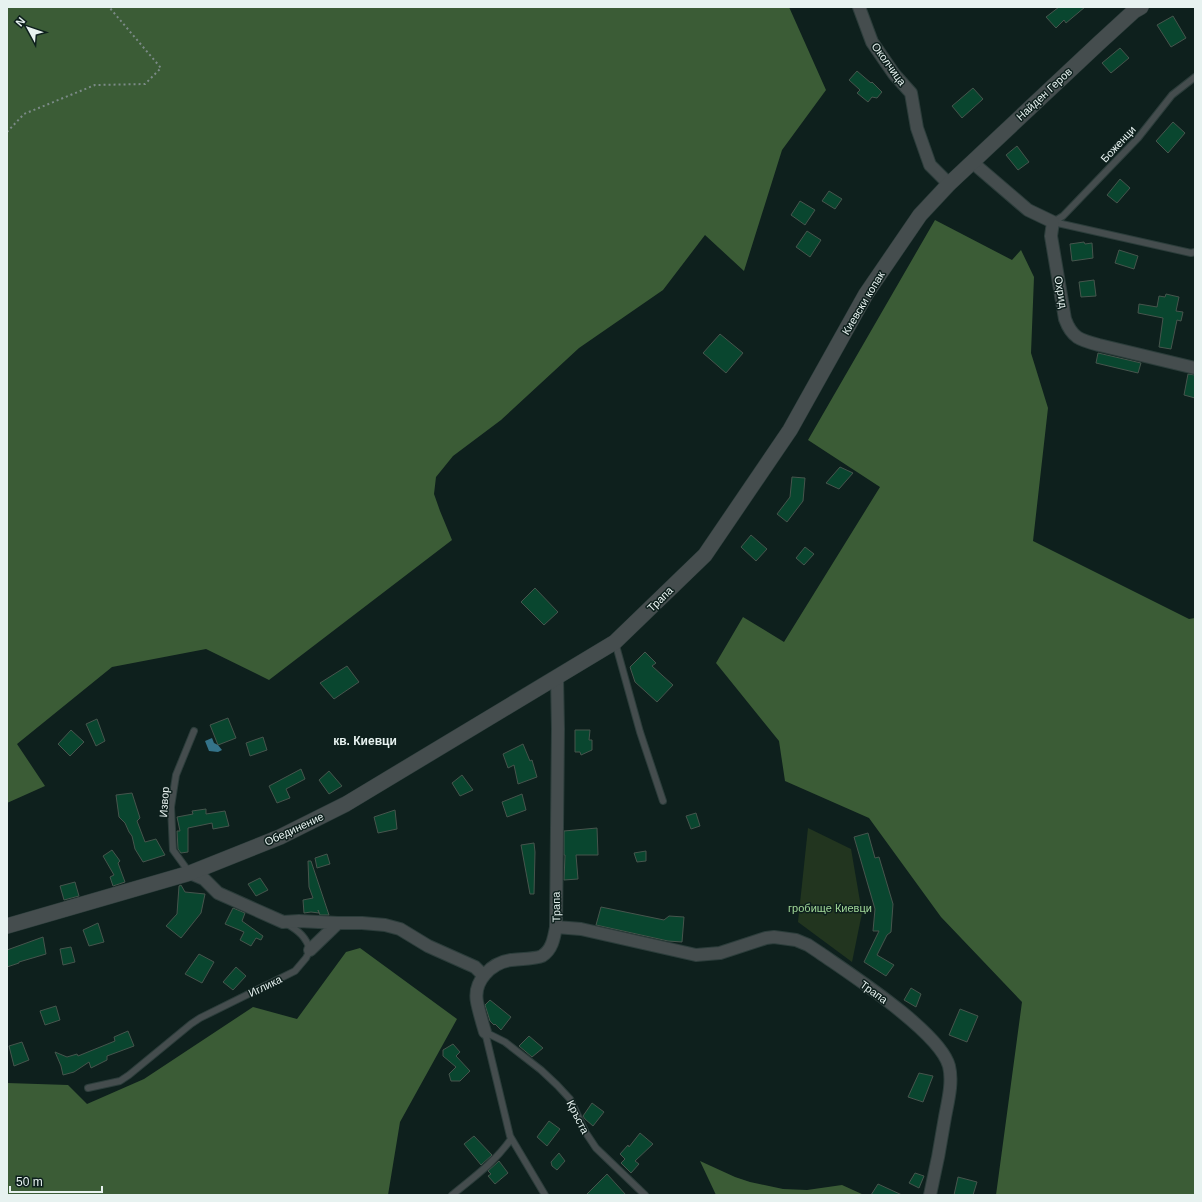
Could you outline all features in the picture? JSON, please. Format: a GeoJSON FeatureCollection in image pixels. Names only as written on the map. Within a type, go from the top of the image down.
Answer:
{"type":"FeatureCollection","features":[{"type":"Feature","properties":{"kind":"street","name":"Околчица"},"geometry":{"type":"LineString","coordinates":[[859,7],[872,42],[894,74],[911,93],[918,128],[930,165],[949,184]]}},
{"type":"Feature","properties":{"kind":"street","name":"Найден Геров"},"geometry":{"type":"LineString","coordinates":[[949,184],[1098,44],[1141,7]]}},
{"type":"Feature","properties":{"kind":"street"},"geometry":{"type":"LineString","coordinates":[[972,162],[1028,210],[1053,222]]}},
{"type":"Feature","properties":{"kind":"street","name":"Киевски копак"},"geometry":{"type":"LineString","coordinates":[[790,430],[866,294],[920,215],[949,184]]}},
{"type":"Feature","properties":{"kind":"street","name":"Охрид"},"geometry":{"type":"LineString","coordinates":[[1053,222],[1051,236],[1052,243],[1065,319],[1069,330],[1076,337],[1087,342],[1195,368]]}},
{"type":"Feature","properties":{"kind":"street","name":"Трапа"},"geometry":{"type":"LineString","coordinates":[[790,430],[705,555],[615,642],[557,678],[558,729],[556,927],[580,929],[696,955],[720,953],[766,938],[774,937],[796,940],[808,945],[820,953],[907,1017],[932,1040],[946,1056],[949,1066],[950,1082],[942,1137],[930,1195]]}},
{"type":"Feature","properties":{"kind":"street","name":"Обединение"},"geometry":{"type":"LineString","coordinates":[[7,926],[190,873],[280,837],[346,804],[447,742],[557,678]]}},
{"type":"Feature","properties":{"kind":"street"},"geometry":{"type":"LineString","coordinates":[[190,873],[204,879],[218,893],[283,922],[370,923],[400,929],[428,946],[475,967],[483,975]]}},
{"type":"Feature","properties":{"kind":"street"},"geometry":{"type":"LineString","coordinates":[[310,950],[338,923]]}},
{"type":"Feature","properties":{"kind":"street"},"geometry":{"type":"LineString","coordinates":[[485,1032],[477,1002],[477,989],[483,975],[494,966],[506,961],[541,956],[553,944],[556,927]]}},
{"type":"Feature","properties":{"kind":"lane","name":"Боженци"},"geometry":{"type":"LineString","coordinates":[[1053,222],[1063,216],[1138,138],[1172,95],[1195,77]]}},
{"type":"Feature","properties":{"kind":"lane"},"geometry":{"type":"LineString","coordinates":[[1053,222],[1191,253],[1195,252]]}},
{"type":"Feature","properties":{"kind":"lane"},"geometry":{"type":"LineString","coordinates":[[615,642],[640,732],[663,801]]}},
{"type":"Feature","properties":{"kind":"lane","name":"Извор"},"geometry":{"type":"LineString","coordinates":[[190,873],[173,850],[171,807],[176,775],[194,731]]}},
{"type":"Feature","properties":{"kind":"lane"},"geometry":{"type":"LineString","coordinates":[[283,922],[293,927],[304,937],[310,950]]}},
{"type":"Feature","properties":{"kind":"lane","name":"Иглика"},"geometry":{"type":"LineString","coordinates":[[88,1088],[120,1081],[200,1018],[295,971],[306,958],[310,950]]}},
{"type":"Feature","properties":{"kind":"lane"},"geometry":{"type":"LineString","coordinates":[[485,1032],[507,1129],[511,1139],[545,1195]]}},
{"type":"Feature","properties":{"kind":"lane","name":"Кръста"},"geometry":{"type":"LineString","coordinates":[[485,1032],[506,1042],[541,1070],[560,1088],[570,1099],[586,1133],[596,1148],[645,1195]]}},
{"type":"Feature","properties":{"kind":"lane"},"geometry":{"type":"LineString","coordinates":[[452,1195],[492,1162],[501,1153],[511,1139]]}},
{"type":"Feature","properties":{"kind":"path"},"geometry":{"type":"LineString","coordinates":[[7,132],[24,114],[95,85],[145,84],[161,68],[108,7]]}},
{"type":"Feature","properties":{"kind":"green space"},"geometry":{"type":"Polygon","coordinates":[[[7,7],[789,7],[826,90],[782,150],[744,271],[705,235],[663,290],[579,348],[501,420],[453,456],[436,477],[434,494],[452,540],[269,680],[206,649],[112,667],[17,744],[45,786],[7,803],[7,7]]]}},
{"type":"Feature","properties":{"kind":"green space"},"geometry":{"type":"Polygon","coordinates":[[[935,220],[1012,260],[1021,250],[1034,277],[1031,353],[1048,408],[1033,541],[1189,619],[1195,618],[1195,1195],[996,1195],[1022,1002],[941,917],[869,818],[785,781],[779,741],[716,663],[743,617],[784,642],[880,487],[808,440],[935,220]]]}},
{"type":"Feature","properties":{"kind":"green space","name":"гробище Киевци"},"geometry":{"type":"Polygon","coordinates":[[[808,828],[851,849],[862,913],[852,962],[798,922],[808,828]]]}},
{"type":"Feature","properties":{"kind":"green space"},"geometry":{"type":"Polygon","coordinates":[[[360,948],[457,1019],[400,1122],[388,1195],[7,1195],[7,1083],[68,1085],[87,1104],[144,1079],[253,1007],[297,1019],[346,952],[360,948]]]}},
{"type":"Feature","properties":{"kind":"green space"},"geometry":{"type":"Polygon","coordinates":[[[700,1161],[735,1177],[750,1182],[783,1189],[807,1190],[842,1185],[864,1195],[716,1195],[700,1161]]]}},
{"type":"Feature","properties":{"kind":"water"},"geometry":{"type":"Polygon","coordinates":[[[212,738],[214,743],[222,750],[218,752],[209,751],[205,741],[212,738]]]}},
{"type":"Feature","properties":{"kind":"building"},"geometry":{"type":"Polygon","coordinates":[[[1059,7],[1085,7],[1066,23],[1064,20],[1056,28],[1046,17],[1059,7]]]}},
{"type":"Feature","properties":{"kind":"building"},"geometry":{"type":"Polygon","coordinates":[[[1173,16],[1186,38],[1171,47],[1157,25],[1173,16]]]}},
{"type":"Feature","properties":{"kind":"building"},"geometry":{"type":"Polygon","coordinates":[[[1120,48],[1129,58],[1111,73],[1102,63],[1120,48]]]}},
{"type":"Feature","properties":{"kind":"building"},"geometry":{"type":"Polygon","coordinates":[[[857,71],[871,83],[872,82],[882,92],[877,98],[872,97],[868,102],[857,93],[860,90],[849,80],[857,71]]]}},
{"type":"Feature","properties":{"kind":"building"},"geometry":{"type":"Polygon","coordinates":[[[973,88],[983,99],[962,118],[952,106],[973,88]]]}},
{"type":"Feature","properties":{"kind":"building"},"geometry":{"type":"Polygon","coordinates":[[[1173,122],[1185,133],[1168,153],[1156,141],[1173,122]]]}},
{"type":"Feature","properties":{"kind":"building"},"geometry":{"type":"Polygon","coordinates":[[[1017,146],[1029,162],[1018,170],[1006,155],[1017,146]]]}},
{"type":"Feature","properties":{"kind":"building"},"geometry":{"type":"Polygon","coordinates":[[[1120,179],[1130,188],[1117,203],[1107,195],[1120,179]]]}},
{"type":"Feature","properties":{"kind":"building"},"geometry":{"type":"Polygon","coordinates":[[[829,191],[842,199],[835,209],[822,201],[829,191]]]}},
{"type":"Feature","properties":{"kind":"building"},"geometry":{"type":"Polygon","coordinates":[[[800,201],[815,210],[805,225],[791,215],[800,201]]]}},
{"type":"Feature","properties":{"kind":"building"},"geometry":{"type":"Polygon","coordinates":[[[807,231],[821,240],[810,257],[796,247],[807,231]]]}},
{"type":"Feature","properties":{"kind":"building"},"geometry":{"type":"Polygon","coordinates":[[[1084,242],[1085,244],[1092,243],[1093,258],[1072,261],[1070,244],[1084,242]]]}},
{"type":"Feature","properties":{"kind":"building"},"geometry":{"type":"Polygon","coordinates":[[[1119,250],[1138,256],[1134,269],[1115,263],[1119,250]]]}},
{"type":"Feature","properties":{"kind":"building"},"geometry":{"type":"Polygon","coordinates":[[[1094,280],[1096,296],[1081,297],[1079,282],[1094,280]]]}},
{"type":"Feature","properties":{"kind":"building"},"geometry":{"type":"Polygon","coordinates":[[[1166,294],[1179,297],[1176,311],[1183,312],[1181,321],[1177,320],[1171,349],[1159,347],[1163,318],[1138,313],[1139,304],[1157,307],[1159,296],[1165,297],[1166,294]]]}},
{"type":"Feature","properties":{"kind":"building"},"geometry":{"type":"Polygon","coordinates":[[[720,334],[743,353],[726,373],[703,353],[720,334]]]}},
{"type":"Feature","properties":{"kind":"building"},"geometry":{"type":"Polygon","coordinates":[[[1098,353],[1141,363],[1138,373],[1096,363],[1098,353]]]}},
{"type":"Feature","properties":{"kind":"building"},"geometry":{"type":"Polygon","coordinates":[[[1188,374],[1195,375],[1195,398],[1184,395],[1188,374]]]}},
{"type":"Feature","properties":{"kind":"building"},"geometry":{"type":"Polygon","coordinates":[[[840,467],[853,473],[839,489],[826,483],[840,467]]]}},
{"type":"Feature","properties":{"kind":"building"},"geometry":{"type":"Polygon","coordinates":[[[792,477],[805,478],[803,501],[787,522],[777,514],[790,497],[792,477]]]}},
{"type":"Feature","properties":{"kind":"building"},"geometry":{"type":"Polygon","coordinates":[[[751,535],[767,549],[756,561],[741,547],[751,535]]]}},
{"type":"Feature","properties":{"kind":"building"},"geometry":{"type":"Polygon","coordinates":[[[805,547],[814,554],[804,565],[796,558],[805,547]]]}},
{"type":"Feature","properties":{"kind":"building"},"geometry":{"type":"Polygon","coordinates":[[[535,588],[558,612],[544,625],[521,602],[535,588]]]}},
{"type":"Feature","properties":{"kind":"building"},"geometry":{"type":"Polygon","coordinates":[[[645,652],[656,663],[652,666],[673,685],[657,702],[635,682],[630,667],[645,652]]]}},
{"type":"Feature","properties":{"kind":"building"},"geometry":{"type":"Polygon","coordinates":[[[347,666],[359,682],[334,699],[320,683],[347,666]]]}},
{"type":"Feature","properties":{"kind":"building"},"geometry":{"type":"Polygon","coordinates":[[[228,718],[236,738],[218,745],[210,725],[228,718]]]}},
{"type":"Feature","properties":{"kind":"building"},"geometry":{"type":"Polygon","coordinates":[[[97,719],[105,741],[96,746],[86,724],[97,719]]]}},
{"type":"Feature","properties":{"kind":"building"},"geometry":{"type":"Polygon","coordinates":[[[71,730],[84,742],[70,756],[58,744],[71,730]]]}},
{"type":"Feature","properties":{"kind":"building"},"geometry":{"type":"Polygon","coordinates":[[[575,730],[590,730],[589,740],[592,740],[592,750],[581,755],[580,752],[575,752],[575,730]]]}},
{"type":"Feature","properties":{"kind":"building"},"geometry":{"type":"Polygon","coordinates":[[[263,737],[267,750],[250,756],[246,743],[263,737]]]}},
{"type":"Feature","properties":{"kind":"building"},"geometry":{"type":"Polygon","coordinates":[[[523,744],[530,761],[532,760],[537,777],[518,784],[514,765],[508,768],[503,754],[523,744]]]}},
{"type":"Feature","properties":{"kind":"building"},"geometry":{"type":"Polygon","coordinates":[[[301,769],[305,779],[286,789],[290,798],[277,803],[269,786],[301,769]]]}},
{"type":"Feature","properties":{"kind":"building"},"geometry":{"type":"Polygon","coordinates":[[[329,771],[342,786],[329,794],[319,780],[329,771]]]}},
{"type":"Feature","properties":{"kind":"building"},"geometry":{"type":"Polygon","coordinates":[[[462,775],[473,790],[460,796],[452,783],[462,775]]]}},
{"type":"Feature","properties":{"kind":"building"},"geometry":{"type":"Polygon","coordinates":[[[132,793],[140,818],[137,821],[145,842],[156,839],[165,855],[143,862],[135,849],[132,836],[125,823],[119,817],[116,795],[132,793]]]}},
{"type":"Feature","properties":{"kind":"building"},"geometry":{"type":"Polygon","coordinates":[[[522,794],[526,810],[507,817],[502,802],[522,794]]]}},
{"type":"Feature","properties":{"kind":"building"},"geometry":{"type":"Polygon","coordinates":[[[206,809],[206,814],[225,811],[229,826],[213,829],[212,823],[188,828],[188,852],[181,853],[178,849],[177,831],[180,831],[177,817],[193,814],[192,811],[206,809]]]}},
{"type":"Feature","properties":{"kind":"building"},"geometry":{"type":"Polygon","coordinates":[[[395,810],[397,829],[378,833],[374,817],[395,810]]]}},
{"type":"Feature","properties":{"kind":"building"},"geometry":{"type":"Polygon","coordinates":[[[696,813],[700,826],[691,829],[686,816],[696,813]]]}},
{"type":"Feature","properties":{"kind":"building"},"geometry":{"type":"Polygon","coordinates":[[[597,828],[598,855],[576,855],[578,879],[564,880],[564,831],[597,828]]]}},
{"type":"Feature","properties":{"kind":"building"},"geometry":{"type":"Polygon","coordinates":[[[868,833],[875,858],[879,857],[893,904],[891,932],[887,935],[877,955],[894,965],[886,976],[864,962],[879,931],[873,931],[875,909],[854,837],[868,833]]]}},
{"type":"Feature","properties":{"kind":"building"},"geometry":{"type":"Polygon","coordinates":[[[534,843],[534,894],[530,894],[521,845],[534,843]]]}},
{"type":"Feature","properties":{"kind":"building"},"geometry":{"type":"Polygon","coordinates":[[[112,850],[120,861],[118,863],[125,882],[113,886],[110,877],[114,875],[103,856],[112,850]]]}},
{"type":"Feature","properties":{"kind":"building"},"geometry":{"type":"Polygon","coordinates":[[[646,851],[646,861],[637,862],[634,853],[646,851]]]}},
{"type":"Feature","properties":{"kind":"building"},"geometry":{"type":"Polygon","coordinates":[[[327,854],[330,864],[317,868],[315,858],[327,854]]]}},
{"type":"Feature","properties":{"kind":"building"},"geometry":{"type":"Polygon","coordinates":[[[308,861],[311,861],[329,915],[320,915],[318,910],[319,913],[304,913],[303,900],[313,898],[309,887],[308,861]]]}},
{"type":"Feature","properties":{"kind":"building"},"geometry":{"type":"Polygon","coordinates":[[[260,878],[268,890],[256,896],[248,884],[260,878]]]}},
{"type":"Feature","properties":{"kind":"building"},"geometry":{"type":"Polygon","coordinates":[[[75,882],[79,896],[64,900],[60,886],[75,882]]]}},
{"type":"Feature","properties":{"kind":"building"},"geometry":{"type":"Polygon","coordinates":[[[181,885],[185,892],[205,894],[201,913],[181,938],[166,926],[177,914],[179,886],[181,885]]]}},
{"type":"Feature","properties":{"kind":"building"},"geometry":{"type":"Polygon","coordinates":[[[601,907],[664,920],[669,916],[684,917],[682,942],[668,941],[596,925],[601,907]]]}},
{"type":"Feature","properties":{"kind":"building"},"geometry":{"type":"Polygon","coordinates":[[[233,908],[245,913],[242,921],[263,936],[261,940],[256,938],[251,946],[240,940],[244,932],[225,924],[233,908]]]}},
{"type":"Feature","properties":{"kind":"building"},"geometry":{"type":"Polygon","coordinates":[[[98,923],[104,942],[89,946],[83,930],[98,923]]]}},
{"type":"Feature","properties":{"kind":"building"},"geometry":{"type":"Polygon","coordinates":[[[43,937],[46,954],[7,967],[7,950],[43,937]]]}},
{"type":"Feature","properties":{"kind":"building"},"geometry":{"type":"Polygon","coordinates":[[[71,947],[75,962],[63,965],[60,949],[71,947]]]}},
{"type":"Feature","properties":{"kind":"building"},"geometry":{"type":"Polygon","coordinates":[[[199,954],[214,962],[202,983],[185,974],[199,954]]]}},
{"type":"Feature","properties":{"kind":"building"},"geometry":{"type":"Polygon","coordinates":[[[236,967],[246,976],[233,990],[223,982],[236,967]]]}},
{"type":"Feature","properties":{"kind":"building"},"geometry":{"type":"Polygon","coordinates":[[[911,988],[921,994],[916,1007],[904,1000],[911,988]]]}},
{"type":"Feature","properties":{"kind":"building"},"geometry":{"type":"Polygon","coordinates":[[[490,1000],[511,1017],[501,1030],[490,1021],[485,1005],[490,1000]]]}},
{"type":"Feature","properties":{"kind":"building"},"geometry":{"type":"Polygon","coordinates":[[[56,1006],[60,1020],[45,1025],[40,1011],[56,1006]]]}},
{"type":"Feature","properties":{"kind":"building"},"geometry":{"type":"Polygon","coordinates":[[[960,1009],[978,1016],[967,1042],[949,1035],[960,1009]]]}},
{"type":"Feature","properties":{"kind":"building"},"geometry":{"type":"Polygon","coordinates":[[[128,1031],[134,1046],[107,1056],[107,1060],[91,1068],[89,1062],[74,1072],[63,1075],[55,1052],[67,1057],[77,1054],[78,1056],[115,1041],[114,1037],[128,1031]]]}},
{"type":"Feature","properties":{"kind":"building"},"geometry":{"type":"Polygon","coordinates":[[[529,1036],[543,1048],[532,1057],[519,1046],[529,1036]]]}},
{"type":"Feature","properties":{"kind":"building"},"geometry":{"type":"Polygon","coordinates":[[[22,1042],[29,1060],[14,1066],[9,1046],[22,1042]]]}},
{"type":"Feature","properties":{"kind":"building"},"geometry":{"type":"Polygon","coordinates":[[[453,1044],[460,1052],[456,1056],[470,1071],[460,1081],[451,1081],[449,1074],[456,1067],[443,1056],[443,1050],[453,1044]]]}},
{"type":"Feature","properties":{"kind":"building"},"geometry":{"type":"Polygon","coordinates":[[[919,1073],[933,1076],[923,1102],[908,1097],[919,1073]]]}},
{"type":"Feature","properties":{"kind":"building"},"geometry":{"type":"Polygon","coordinates":[[[592,1103],[604,1112],[593,1126],[583,1116],[592,1103]]]}},
{"type":"Feature","properties":{"kind":"building"},"geometry":{"type":"Polygon","coordinates":[[[549,1121],[560,1129],[547,1146],[537,1137],[549,1121]]]}},
{"type":"Feature","properties":{"kind":"building"},"geometry":{"type":"Polygon","coordinates":[[[640,1133],[653,1144],[635,1161],[639,1164],[631,1173],[621,1163],[625,1159],[620,1154],[628,1145],[629,1147],[640,1133]]]}},
{"type":"Feature","properties":{"kind":"building"},"geometry":{"type":"Polygon","coordinates":[[[474,1136],[492,1155],[481,1165],[464,1144],[474,1136]]]}},
{"type":"Feature","properties":{"kind":"building"},"geometry":{"type":"Polygon","coordinates":[[[559,1153],[565,1161],[557,1170],[552,1166],[551,1162],[559,1153]]]}},
{"type":"Feature","properties":{"kind":"building"},"geometry":{"type":"Polygon","coordinates":[[[499,1161],[508,1173],[495,1184],[488,1176],[491,1174],[488,1171],[499,1161]]]}},
{"type":"Feature","properties":{"kind":"building"},"geometry":{"type":"Polygon","coordinates":[[[915,1173],[924,1176],[919,1188],[909,1183],[915,1173]]]}},
{"type":"Feature","properties":{"kind":"building"},"geometry":{"type":"Polygon","coordinates":[[[607,1174],[626,1195],[586,1195],[607,1174]]]}},
{"type":"Feature","properties":{"kind":"building"},"geometry":{"type":"Polygon","coordinates":[[[958,1177],[977,1182],[973,1195],[954,1195],[958,1177]]]}},
{"type":"Feature","properties":{"kind":"building"},"geometry":{"type":"Polygon","coordinates":[[[878,1184],[902,1195],[871,1195],[878,1184]]]}},
{"type":"Feature","properties":{"kind":"district","name":"кв. Киевци"},"geometry":{"type":"Point","coordinates":[365,741]}}]}
